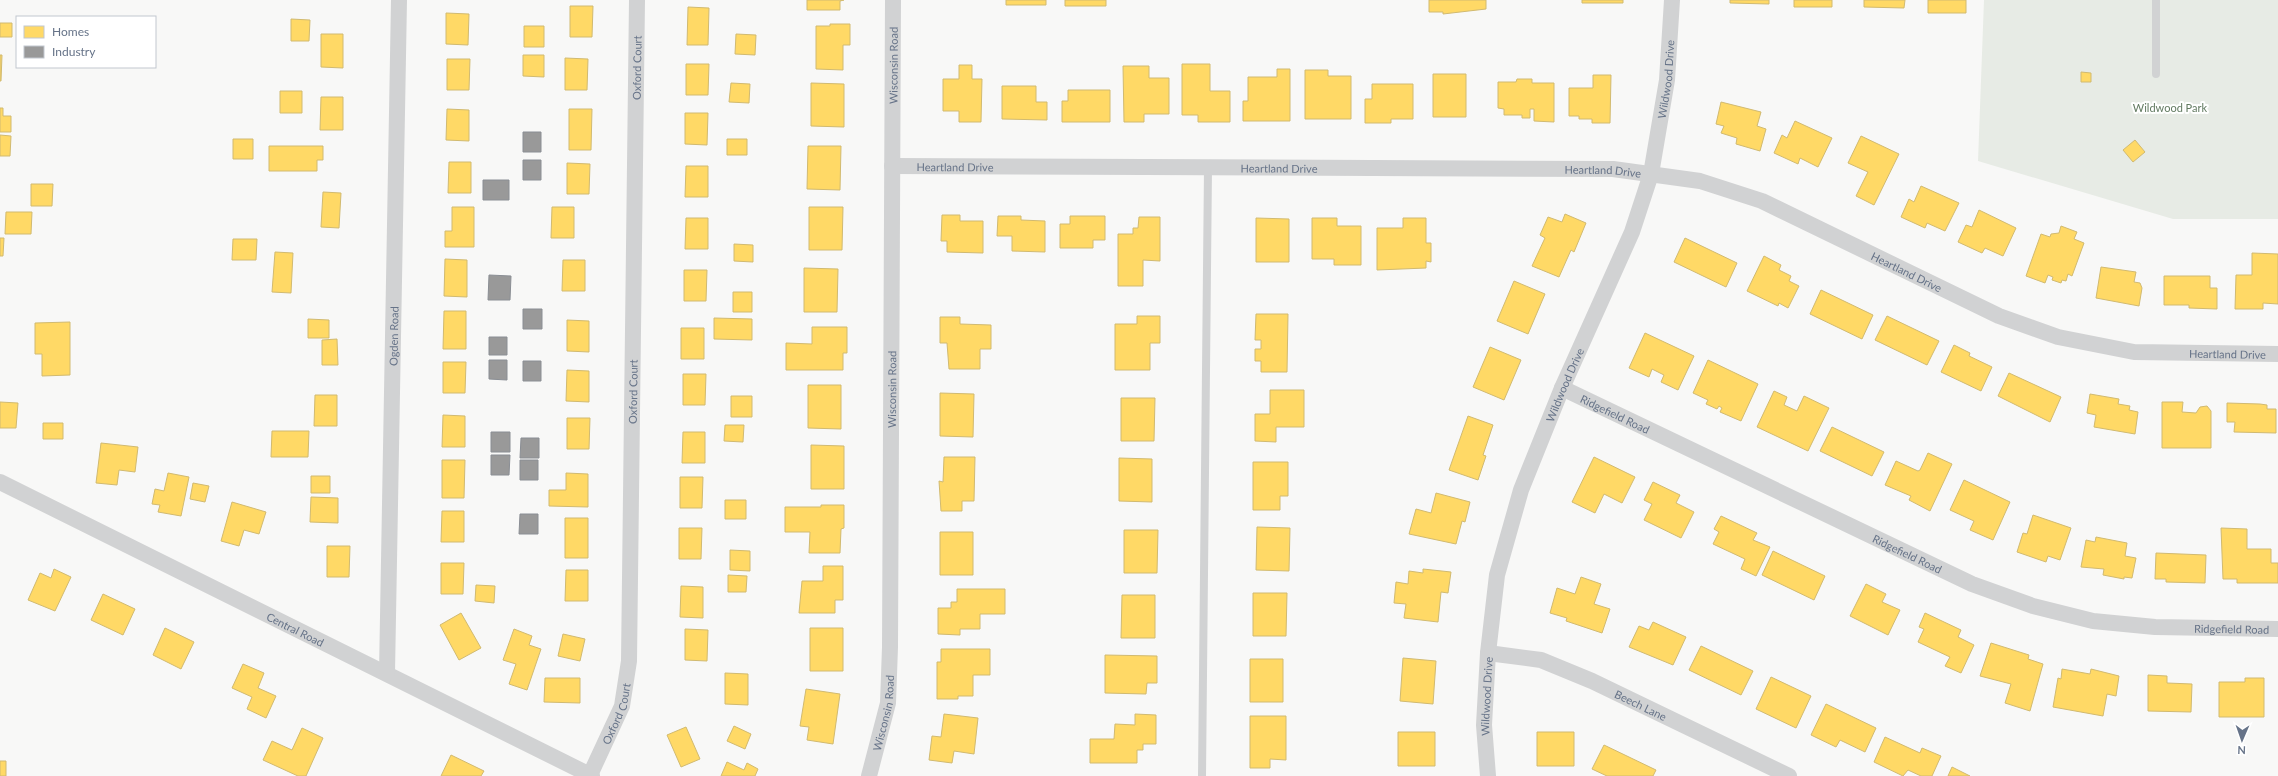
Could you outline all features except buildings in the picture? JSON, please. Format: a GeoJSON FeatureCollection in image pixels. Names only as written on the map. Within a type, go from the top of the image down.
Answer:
{"type":"FeatureCollection","features":[{"type":"Feature","properties":{"kind":"street","name":"Ogden Road"},"geometry":{"type":"LineString","coordinates":[[387,673],[399,0]]}},
{"type":"Feature","properties":{"kind":"street","name":"Oxford Court"},"geometry":{"type":"LineString","coordinates":[[591,776],[622,706],[629,661],[637,0]]}},
{"type":"Feature","properties":{"kind":"street","name":"Wisconsin Road"},"geometry":{"type":"LineString","coordinates":[[870,776],[888,696],[893,0]]}},
{"type":"Feature","properties":{"kind":"street","name":"Wildwood Drive"},"geometry":{"type":"LineString","coordinates":[[1488,776],[1484,725],[1488,653],[1497,575],[1521,490],[1562,388],[1632,232],[1651,174],[1667,80],[1672,0]]}},
{"type":"Feature","properties":{"kind":"street","name":"Heartland Drive"},"geometry":{"type":"LineString","coordinates":[[892,166],[1613,169],[1651,174],[1700,181],[1762,201],[1999,316],[2058,337],[2134,352],[2278,354]]}},
{"type":"Feature","properties":{"kind":"street","name":"Ridgefield Road"},"geometry":{"type":"LineString","coordinates":[[1562,388],[1972,584],[2033,606],[2093,621],[2155,626],[2278,629]]}},
{"type":"Feature","properties":{"kind":"street","name":"Central Road"},"geometry":{"type":"LineString","coordinates":[[0,482],[146,556],[387,673],[591,776]]}},
{"type":"Feature","properties":{"kind":"street","name":"Beech Lane"},"geometry":{"type":"LineString","coordinates":[[1488,653],[1541,660],[1592,681],[1789,776]]}},
{"type":"Feature","properties":{"kind":"lane"},"geometry":{"type":"LineString","coordinates":[[2156,0],[2156,74]]}},
{"type":"Feature","properties":{"kind":"lane"},"geometry":{"type":"LineString","coordinates":[[1202,776],[1208,168]]}},
{"type":"Feature","properties":{"kind":"green space","name":"Wildwood Park"},"geometry":{"type":"Polygon","coordinates":[[[1984,0],[2278,0],[2278,219],[2173,219],[1978,161],[1984,0]]]}}]}
